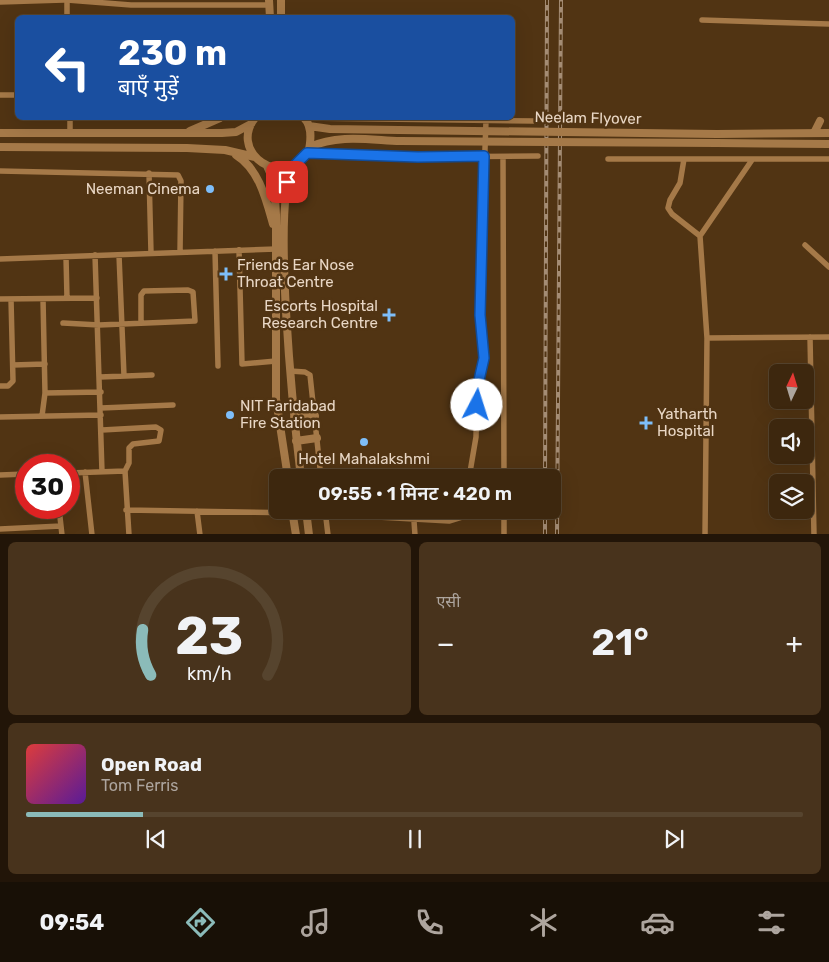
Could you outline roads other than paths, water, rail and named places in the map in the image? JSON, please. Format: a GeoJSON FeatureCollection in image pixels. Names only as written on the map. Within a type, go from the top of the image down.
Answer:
{"type":"FeatureCollection","features":[{"type":"Feature","properties":{"kind":"street"},"geometry":{"type":"LineString","coordinates":[[0,2],[66,0],[131,6],[269,3]]}},
{"type":"Feature","properties":{"kind":"street"},"geometry":{"type":"LineString","coordinates":[[66,0],[67,15]]}},
{"type":"Feature","properties":{"kind":"street"},"geometry":{"type":"LineString","coordinates":[[281,0],[281,15]]}},
{"type":"Feature","properties":{"kind":"street"},"geometry":{"type":"LineString","coordinates":[[702,20],[829,24]]}},
{"type":"Feature","properties":{"kind":"street"},"geometry":{"type":"LineString","coordinates":[[0,95],[15,95]]}},
{"type":"Feature","properties":{"kind":"street"},"geometry":{"type":"LineString","coordinates":[[70,120],[70,133]]}},
{"type":"Feature","properties":{"kind":"street"},"geometry":{"type":"LineString","coordinates":[[186,133],[215,120]]}},
{"type":"Feature","properties":{"kind":"street"},"geometry":{"type":"LineString","coordinates":[[300,469],[291,375],[284,214],[287,182],[294,166],[308,150],[309,126],[305,120]]}},
{"type":"Feature","properties":{"kind":"street"},"geometry":{"type":"LineString","coordinates":[[457,120],[536,121]]}},
{"type":"Feature","properties":{"kind":"street"},"geometry":{"type":"LineString","coordinates":[[253,121],[236,132],[2,133],[2,147],[187,148],[231,152],[255,157]]}},
{"type":"Feature","properties":{"kind":"street"},"geometry":{"type":"LineString","coordinates":[[253,121],[248,136],[249,147],[255,157],[267,166],[280,169],[294,166]]}},
{"type":"Feature","properties":{"kind":"street"},"geometry":{"type":"LineString","coordinates":[[471,469],[476,437],[477,389],[484,358],[480,315],[486,121]]}},
{"type":"Feature","properties":{"kind":"street"},"geometry":{"type":"LineString","coordinates":[[814,134],[820,121]]}},
{"type":"Feature","properties":{"kind":"street","name":"Neelam Flyover"},"geometry":{"type":"LineString","coordinates":[[309,126],[330,129],[399,130],[717,134],[829,133]]}},
{"type":"Feature","properties":{"kind":"street","name":"Neelam Flyover"},"geometry":{"type":"LineString","coordinates":[[308,150],[322,141],[340,139],[829,144]]}},
{"type":"Feature","properties":{"kind":"street"},"geometry":{"type":"LineString","coordinates":[[308,150],[418,157],[484,156],[503,158],[538,156]]}},
{"type":"Feature","properties":{"kind":"street"},"geometry":{"type":"LineString","coordinates":[[231,152],[250,165],[259,181],[276,233]]}},
{"type":"Feature","properties":{"kind":"street"},"geometry":{"type":"LineString","coordinates":[[503,158],[504,469]]}},
{"type":"Feature","properties":{"kind":"street"},"geometry":{"type":"LineString","coordinates":[[608,159],[829,159]]}},
{"type":"Feature","properties":{"kind":"street"},"geometry":{"type":"LineString","coordinates":[[684,159],[680,183],[670,200],[668,208],[672,214],[700,236]]}},
{"type":"Feature","properties":{"kind":"street"},"geometry":{"type":"LineString","coordinates":[[705,534],[707,338],[700,236],[752,160]]}},
{"type":"Feature","properties":{"kind":"street"},"geometry":{"type":"LineString","coordinates":[[267,166],[274,182],[276,233],[276,399],[287,469]]}},
{"type":"Feature","properties":{"kind":"street"},"geometry":{"type":"LineString","coordinates":[[0,172],[149,173],[173,174],[180,177],[180,252]]}},
{"type":"Feature","properties":{"kind":"street"},"geometry":{"type":"LineString","coordinates":[[149,173],[151,253]]}},
{"type":"Feature","properties":{"kind":"street"},"geometry":{"type":"LineString","coordinates":[[805,245],[829,267]]}},
{"type":"Feature","properties":{"kind":"street"},"geometry":{"type":"LineString","coordinates":[[0,259],[276,248]]}},
{"type":"Feature","properties":{"kind":"street"},"geometry":{"type":"LineString","coordinates":[[239,250],[242,364],[276,361]]}},
{"type":"Feature","properties":{"kind":"street"},"geometry":{"type":"LineString","coordinates":[[216,251],[218,366]]}},
{"type":"Feature","properties":{"kind":"street"},"geometry":{"type":"LineString","coordinates":[[119,254],[124,376]]}},
{"type":"Feature","properties":{"kind":"street"},"geometry":{"type":"LineString","coordinates":[[95,255],[99,325],[102,472]]}},
{"type":"Feature","properties":{"kind":"street"},"geometry":{"type":"LineString","coordinates":[[66,257],[67,298]]}},
{"type":"Feature","properties":{"kind":"street"},"geometry":{"type":"LineString","coordinates":[[63,323],[99,325],[195,321],[193,292],[188,290],[144,291],[141,295],[141,323]]}},
{"type":"Feature","properties":{"kind":"street"},"geometry":{"type":"LineString","coordinates":[[42,416],[45,393],[43,298]]}},
{"type":"Feature","properties":{"kind":"street"},"geometry":{"type":"LineString","coordinates":[[0,299],[97,298]]}},
{"type":"Feature","properties":{"kind":"street"},"geometry":{"type":"LineString","coordinates":[[0,386],[12,384],[11,300]]}},
{"type":"Feature","properties":{"kind":"street"},"geometry":{"type":"LineString","coordinates":[[707,338],[828,336]]}},
{"type":"Feature","properties":{"kind":"street"},"geometry":{"type":"LineString","coordinates":[[810,337],[814,534]]}},
{"type":"Feature","properties":{"kind":"street"},"geometry":{"type":"LineString","coordinates":[[13,365],[45,364]]}},
{"type":"Feature","properties":{"kind":"street"},"geometry":{"type":"LineString","coordinates":[[276,380],[305,372],[310,375],[320,469]]}},
{"type":"Feature","properties":{"kind":"street"},"geometry":{"type":"LineString","coordinates":[[100,377],[152,375]]}},
{"type":"Feature","properties":{"kind":"street"},"geometry":{"type":"LineString","coordinates":[[45,393],[100,392]]}},
{"type":"Feature","properties":{"kind":"street"},"geometry":{"type":"LineString","coordinates":[[101,408],[173,405]]}},
{"type":"Feature","properties":{"kind":"street"},"geometry":{"type":"LineString","coordinates":[[0,417],[101,415]]}},
{"type":"Feature","properties":{"kind":"street"},"geometry":{"type":"LineString","coordinates":[[294,418],[314,416]]}},
{"type":"Feature","properties":{"kind":"street"},"geometry":{"type":"LineString","coordinates":[[102,430],[160,428],[162,437],[159,441],[131,445],[129,466],[125,471],[129,534]]}},
{"type":"Feature","properties":{"kind":"street"},"geometry":{"type":"LineString","coordinates":[[296,440],[317,438]]}},
{"type":"Feature","properties":{"kind":"street"},"geometry":{"type":"LineString","coordinates":[[80,472],[125,471]]}},
{"type":"Feature","properties":{"kind":"street"},"geometry":{"type":"LineString","coordinates":[[85,472],[92,534]]}},
{"type":"Feature","properties":{"kind":"street"},"geometry":{"type":"LineString","coordinates":[[0,475],[15,474]]}},
{"type":"Feature","properties":{"kind":"street"},"geometry":{"type":"LineString","coordinates":[[126,510],[269,512]]}},
{"type":"Feature","properties":{"kind":"street"},"geometry":{"type":"LineString","coordinates":[[198,512],[200,534]]}},
{"type":"Feature","properties":{"kind":"street"},"geometry":{"type":"LineString","coordinates":[[61,519],[62,534]]}},
{"type":"Feature","properties":{"kind":"street"},"geometry":{"type":"LineString","coordinates":[[294,519],[296,534]]}},
{"type":"Feature","properties":{"kind":"street"},"geometry":{"type":"LineString","coordinates":[[307,519],[309,534]]}},
{"type":"Feature","properties":{"kind":"street"},"geometry":{"type":"LineString","coordinates":[[326,519],[328,534]]}},
{"type":"Feature","properties":{"kind":"street"},"geometry":{"type":"LineString","coordinates":[[403,519],[449,521],[456,519]]}},
{"type":"Feature","properties":{"kind":"street"},"geometry":{"type":"LineString","coordinates":[[504,519],[504,534]]}},
{"type":"Feature","properties":{"kind":"street"},"geometry":{"type":"LineString","coordinates":[[414,520],[416,534]]}},
{"type":"Feature","properties":{"kind":"street"},"geometry":{"type":"LineString","coordinates":[[0,529],[61,526]]}},
{"type":"Feature","properties":{"kind":"railway"},"geometry":{"type":"LineString","coordinates":[[545,469],[547,0]]}},
{"type":"Feature","properties":{"kind":"railway"},"geometry":{"type":"LineString","coordinates":[[557,534],[561,0]]}},
{"type":"Feature","properties":{"kind":"railway"},"geometry":{"type":"LineString","coordinates":[[545,519],[545,534]]}},
{"type":"Feature","properties":{"kind":"place","name":"Neeman Cinema"},"geometry":{"type":"Point","coordinates":[210,189]}},
{"type":"Feature","properties":{"kind":"place","name":"Friends Ear Nose Throat Centre"},"geometry":{"type":"Point","coordinates":[226,274]}},
{"type":"Feature","properties":{"kind":"place","name":"Escorts Hospital Research Centre"},"geometry":{"type":"Point","coordinates":[389,315]}},
{"type":"Feature","properties":{"kind":"place","name":"NIT Faridabad Fire Station"},"geometry":{"type":"Point","coordinates":[230,415]}},
{"type":"Feature","properties":{"kind":"place","name":"Yatharth Hospital"},"geometry":{"type":"Point","coordinates":[646,423]}},
{"type":"Feature","properties":{"kind":"place","name":"Hotel Mahalakshmi"},"geometry":{"type":"Point","coordinates":[364,442]}}]}
